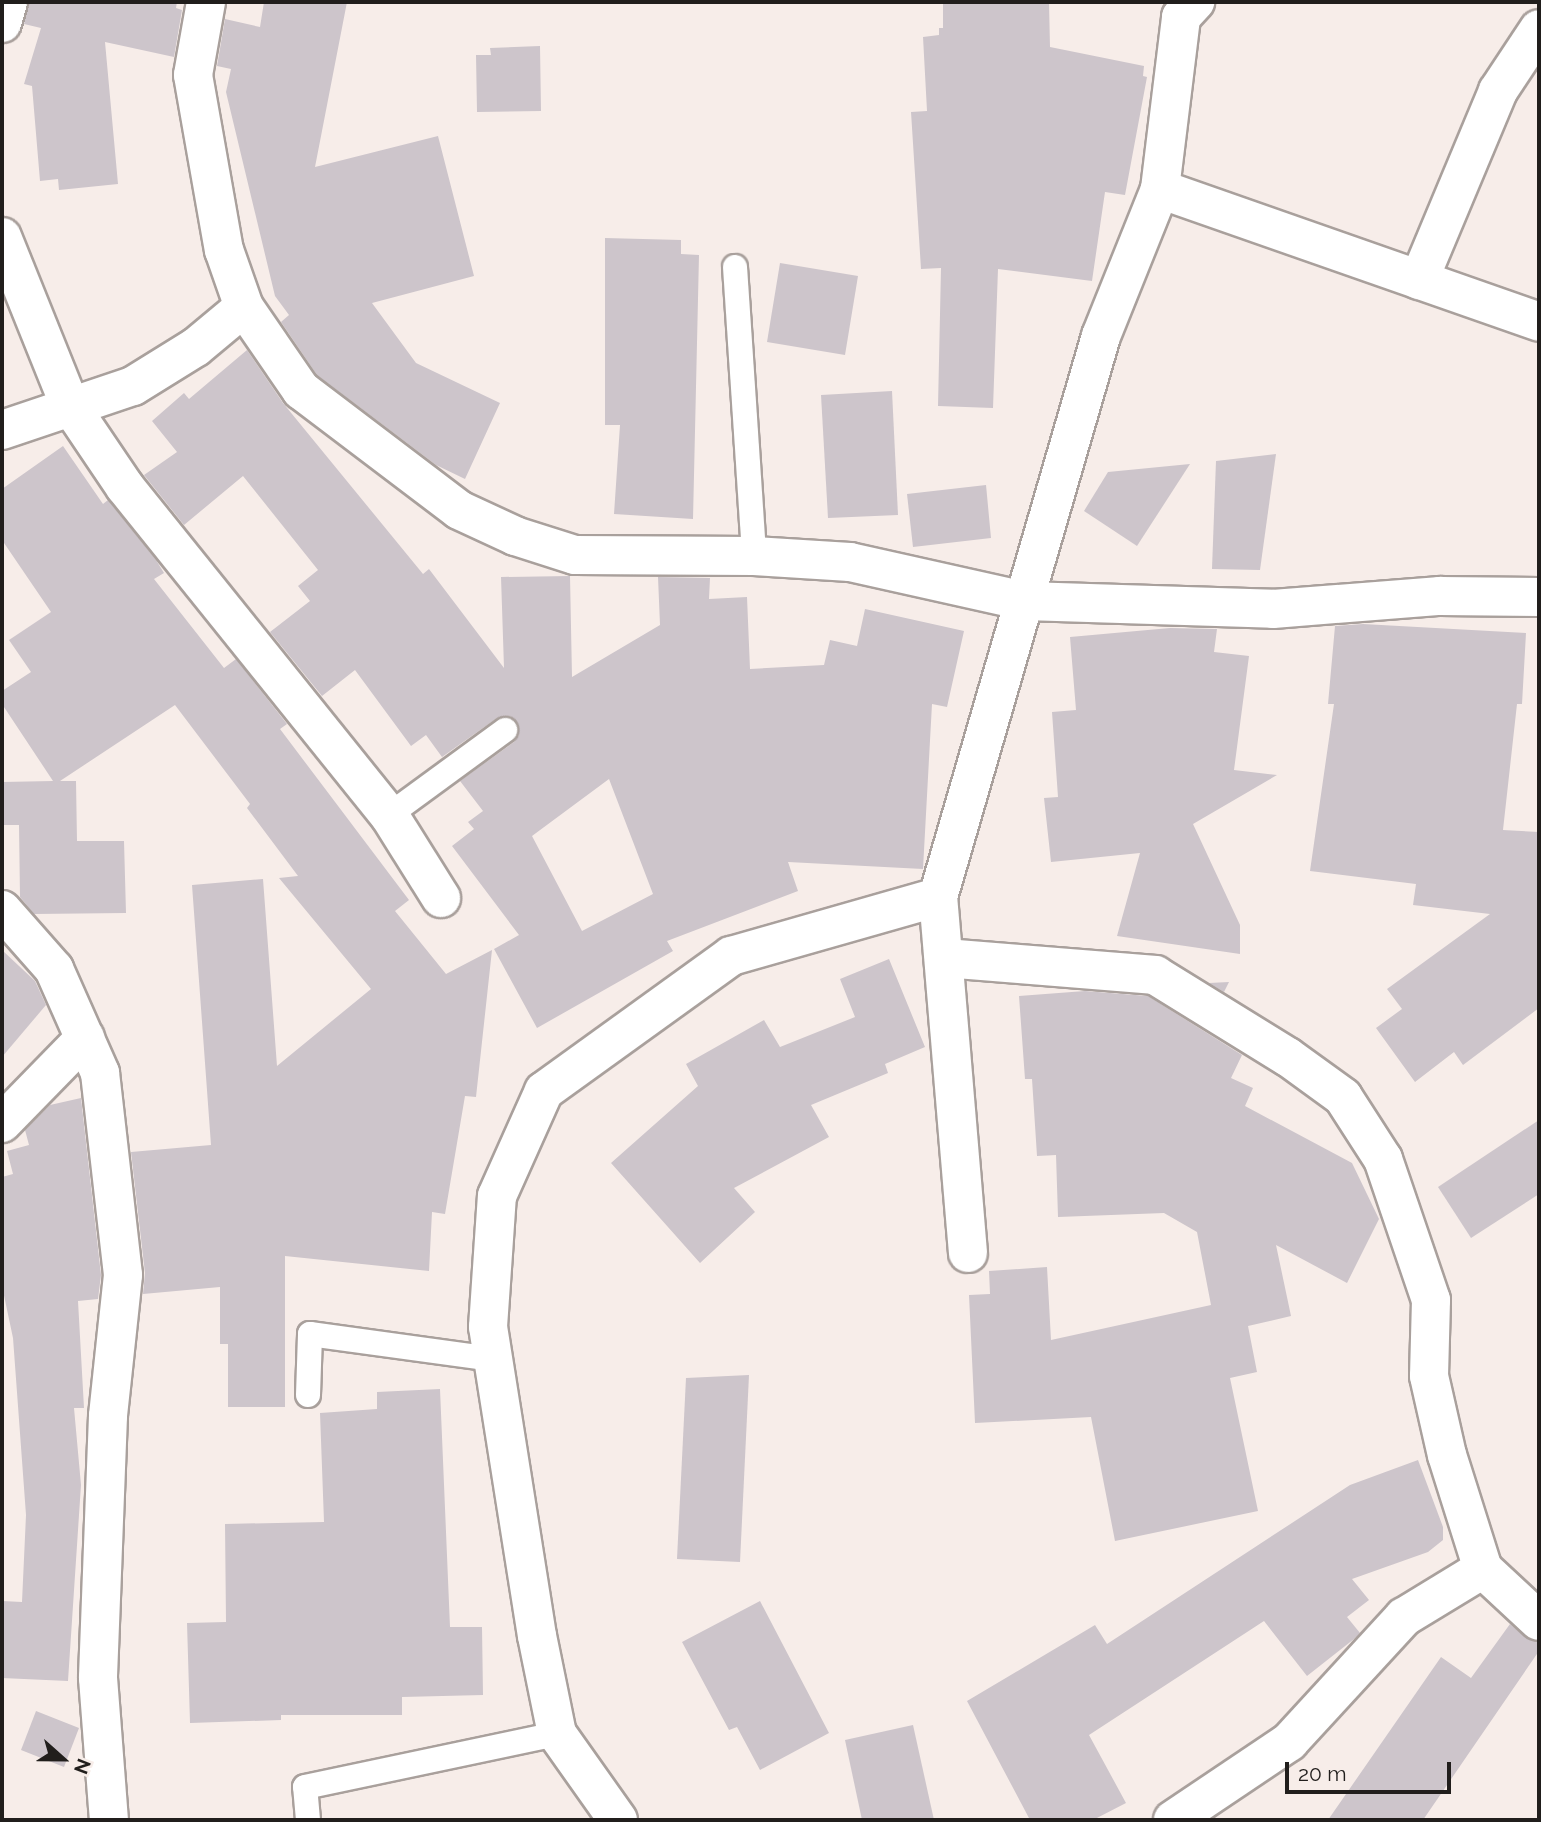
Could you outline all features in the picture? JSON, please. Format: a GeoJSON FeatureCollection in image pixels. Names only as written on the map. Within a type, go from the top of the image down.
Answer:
{"type":"FeatureCollection","features":[{"type":"Feature","properties":{"kind":"street"},"geometry":{"type":"LineString","coordinates":[[2,23],[8,2]]}},
{"type":"Feature","properties":{"kind":"street"},"geometry":{"type":"LineString","coordinates":[[206,2],[193,75],[224,250],[244,306],[301,390],[458,510],[515,536],[575,555],[754,556],[850,562],[1025,601],[1273,609],[1440,596],[1539,597]]}},
{"type":"Feature","properties":{"kind":"street"},"geometry":{"type":"LineString","coordinates":[[968,1253],[938,897],[1101,336],[1160,189],[1176,7]]}},
{"type":"Feature","properties":{"kind":"street"},"geometry":{"type":"LineString","coordinates":[[1419,280],[1499,91],[1539,29]]}},
{"type":"Feature","properties":{"kind":"street"},"geometry":{"type":"LineString","coordinates":[[1160,189],[1539,322]]}},
{"type":"Feature","properties":{"kind":"street"},"geometry":{"type":"LineString","coordinates":[[2,237],[69,404],[125,487],[389,815],[440,898]]}},
{"type":"Feature","properties":{"kind":"street"},"geometry":{"type":"LineString","coordinates":[[3,429],[69,404],[134,386],[196,347],[244,306]]}},
{"type":"Feature","properties":{"kind":"street"},"geometry":{"type":"LineString","coordinates":[[618,1820],[557,1734],[537,1636],[488,1327],[497,1196],[544,1091],[731,957],[938,897]]}},
{"type":"Feature","properties":{"kind":"street"},"geometry":{"type":"LineString","coordinates":[[2,910],[54,969],[100,1073],[124,1275],[108,1416],[98,1678],[109,1820]]}},
{"type":"Feature","properties":{"kind":"street"},"geometry":{"type":"LineString","coordinates":[[945,958],[1155,975],[1288,1057],[1343,1097],[1382,1159],[1432,1300],[1429,1376],[1447,1455],[1483,1569],[1539,1621]]}},
{"type":"Feature","properties":{"kind":"street"},"geometry":{"type":"LineString","coordinates":[[2,1123],[85,1038]]}},
{"type":"Feature","properties":{"kind":"street"},"geometry":{"type":"LineString","coordinates":[[1173,1820],[1289,1742],[1404,1617],[1483,1569]]}},
{"type":"Feature","properties":{"kind":"lane"},"geometry":{"type":"LineString","coordinates":[[735,267],[754,556]]}},
{"type":"Feature","properties":{"kind":"lane"},"geometry":{"type":"LineString","coordinates":[[389,815],[505,730]]}},
{"type":"Feature","properties":{"kind":"lane"},"geometry":{"type":"LineString","coordinates":[[308,1395],[310,1334],[493,1359]]}},
{"type":"Feature","properties":{"kind":"lane"},"geometry":{"type":"LineString","coordinates":[[308,1820],[305,1787],[557,1734]]}},
{"type":"Feature","properties":{"kind":"building"},"geometry":{"type":"Polygon","coordinates":[[[29,2],[177,2],[176,8],[182,10],[174,57],[105,42],[118,184],[59,190],[58,179],[40,181],[32,86],[24,84],[41,28],[24,24],[29,2]]]}},
{"type":"Feature","properties":{"kind":"building"},"geometry":{"type":"Polygon","coordinates":[[[264,2],[347,2],[315,167],[438,136],[474,276],[372,303],[416,363],[500,403],[465,479],[436,465],[317,375],[281,322],[289,315],[275,296],[226,92],[231,69],[217,66],[225,19],[260,27],[264,2]]]}},
{"type":"Feature","properties":{"kind":"building"},"geometry":{"type":"Polygon","coordinates":[[[943,2],[1049,2],[1050,47],[1144,66],[1143,76],[1147,77],[1125,195],[1105,192],[1092,281],[998,269],[993,408],[938,406],[941,268],[921,269],[911,112],[927,111],[923,37],[939,35],[939,28],[943,28],[943,2]]]}},
{"type":"Feature","properties":{"kind":"building"},"geometry":{"type":"Polygon","coordinates":[[[540,46],[541,111],[477,112],[476,55],[491,55],[490,48],[540,46]]]}},
{"type":"Feature","properties":{"kind":"building"},"geometry":{"type":"Polygon","coordinates":[[[605,238],[681,240],[681,254],[699,255],[693,519],[614,514],[620,425],[605,425],[605,238]]]}},
{"type":"Feature","properties":{"kind":"building"},"geometry":{"type":"Polygon","coordinates":[[[780,263],[858,276],[845,355],[767,342],[780,263]]]}},
{"type":"Feature","properties":{"kind":"building"},"geometry":{"type":"Polygon","coordinates":[[[247,350],[283,403],[423,574],[429,569],[504,668],[501,577],[570,576],[572,677],[660,625],[658,577],[710,578],[709,599],[747,597],[750,669],[824,665],[830,640],[857,646],[865,609],[964,631],[947,707],[932,704],[923,869],[788,862],[798,891],[667,941],[673,951],[537,1028],[494,949],[519,935],[452,846],[474,829],[468,822],[483,811],[460,781],[514,742],[519,735],[517,722],[510,716],[497,718],[442,757],[426,735],[411,746],[355,670],[322,696],[270,632],[310,601],[298,586],[318,570],[243,476],[184,525],[144,475],[177,452],[152,421],[184,393],[189,399],[247,350]],[[609,779],[532,836],[582,931],[653,894],[609,779]]]}},
{"type":"Feature","properties":{"kind":"building"},"geometry":{"type":"Polygon","coordinates":[[[892,391],[898,515],[828,518],[821,395],[892,391]]]}},
{"type":"Feature","properties":{"kind":"building"},"geometry":{"type":"Polygon","coordinates":[[[63,446],[103,504],[108,500],[156,560],[164,573],[154,579],[224,668],[236,659],[287,724],[280,729],[409,900],[395,911],[446,974],[492,950],[476,1097],[465,1096],[445,1214],[432,1212],[429,1271],[285,1256],[285,1407],[228,1407],[228,1344],[220,1344],[220,1287],[143,1294],[145,1273],[131,1152],[211,1145],[192,885],[263,879],[277,1066],[371,989],[279,878],[298,876],[247,808],[250,804],[175,705],[60,781],[76,781],[77,841],[124,841],[126,913],[34,914],[20,897],[19,825],[2,825],[2,782],[53,781],[2,704],[2,691],[31,672],[9,640],[51,612],[2,540],[2,489],[63,446]]]}},
{"type":"Feature","properties":{"kind":"building"},"geometry":{"type":"Polygon","coordinates":[[[1276,454],[1260,570],[1212,569],[1216,461],[1276,454]]]}},
{"type":"Feature","properties":{"kind":"building"},"geometry":{"type":"Polygon","coordinates":[[[1190,464],[1137,546],[1084,511],[1108,472],[1190,464]]]}},
{"type":"Feature","properties":{"kind":"building"},"geometry":{"type":"Polygon","coordinates":[[[986,485],[991,538],[913,547],[907,494],[986,485]]]}},
{"type":"Feature","properties":{"kind":"building"},"geometry":{"type":"Polygon","coordinates":[[[1363,624],[1526,633],[1522,704],[1517,704],[1503,830],[1539,832],[1539,1008],[1463,1065],[1454,1052],[1415,1082],[1376,1028],[1402,1009],[1387,989],[1490,914],[1413,905],[1416,884],[1310,871],[1334,704],[1328,704],[1335,626],[1363,624]]]}},
{"type":"Feature","properties":{"kind":"building"},"geometry":{"type":"Polygon","coordinates":[[[1170,628],[1217,629],[1214,652],[1249,656],[1234,770],[1277,775],[1193,824],[1240,925],[1240,954],[1117,936],[1140,853],[1051,862],[1044,798],[1058,797],[1052,712],[1076,710],[1070,637],[1170,628]]]}},
{"type":"Feature","properties":{"kind":"building"},"geometry":{"type":"Polygon","coordinates":[[[2,950],[35,981],[46,1005],[2,1057],[2,950]]]}},
{"type":"Feature","properties":{"kind":"building"},"geometry":{"type":"Polygon","coordinates":[[[889,959],[925,1047],[885,1064],[888,1073],[811,1105],[829,1137],[734,1188],[755,1212],[700,1263],[611,1163],[698,1086],[686,1064],[764,1020],[780,1047],[855,1017],[840,979],[889,959]]]}},
{"type":"Feature","properties":{"kind":"building"},"geometry":{"type":"Polygon","coordinates":[[[1229,982],[1224,992],[1209,983],[1229,982]]]}},
{"type":"Feature","properties":{"kind":"building"},"geometry":{"type":"Polygon","coordinates":[[[1085,991],[1148,996],[1242,1055],[1231,1078],[1253,1088],[1245,1106],[1352,1163],[1379,1219],[1347,1283],[1276,1245],[1291,1316],[1248,1326],[1257,1372],[1230,1378],[1258,1511],[1115,1541],[1091,1417],[975,1423],[969,1295],[990,1294],[989,1271],[1047,1267],[1051,1340],[1211,1305],[1197,1232],[1164,1213],[1058,1217],[1056,1155],[1037,1156],[1032,1079],[1025,1079],[1019,996],[1085,991]]]}},
{"type":"Feature","properties":{"kind":"building"},"geometry":{"type":"Polygon","coordinates":[[[81,1098],[101,1275],[98,1299],[78,1301],[84,1408],[74,1408],[81,1485],[68,1681],[2,1678],[2,1601],[22,1602],[26,1515],[13,1338],[2,1286],[2,1177],[13,1174],[7,1151],[29,1145],[25,1130],[50,1105],[81,1098]]]}},
{"type":"Feature","properties":{"kind":"building"},"geometry":{"type":"Polygon","coordinates":[[[1539,1120],[1539,1194],[1471,1238],[1438,1187],[1539,1120]]]}},
{"type":"Feature","properties":{"kind":"building"},"geometry":{"type":"Polygon","coordinates":[[[749,1375],[740,1562],[677,1559],[686,1378],[749,1375]]]}},
{"type":"Feature","properties":{"kind":"building"},"geometry":{"type":"Polygon","coordinates":[[[440,1389],[450,1627],[482,1627],[483,1695],[402,1697],[402,1715],[281,1715],[281,1720],[190,1723],[187,1623],[226,1622],[225,1524],[324,1522],[320,1413],[377,1409],[377,1392],[440,1389]]]}},
{"type":"Feature","properties":{"kind":"building"},"geometry":{"type":"Polygon","coordinates":[[[1418,1460],[1443,1527],[1443,1540],[1428,1552],[1352,1579],[1369,1600],[1347,1617],[1360,1633],[1354,1639],[1307,1676],[1264,1621],[1089,1735],[1126,1803],[1093,1820],[1030,1820],[967,1701],[1095,1625],[1107,1644],[1350,1485],[1418,1460]]]}},
{"type":"Feature","properties":{"kind":"building"},"geometry":{"type":"Polygon","coordinates":[[[760,1601],[829,1733],[760,1770],[737,1727],[729,1730],[682,1642],[760,1601]]]}},
{"type":"Feature","properties":{"kind":"building"},"geometry":{"type":"Polygon","coordinates":[[[1510,1624],[1525,1637],[1539,1642],[1539,1651],[1423,1820],[1328,1820],[1441,1657],[1471,1678],[1510,1624]]]}},
{"type":"Feature","properties":{"kind":"building"},"geometry":{"type":"Polygon","coordinates":[[[36,1711],[79,1728],[64,1767],[21,1750],[36,1711]]]}},
{"type":"Feature","properties":{"kind":"building"},"geometry":{"type":"Polygon","coordinates":[[[913,1725],[934,1820],[862,1820],[845,1740],[913,1725]]]}}]}
